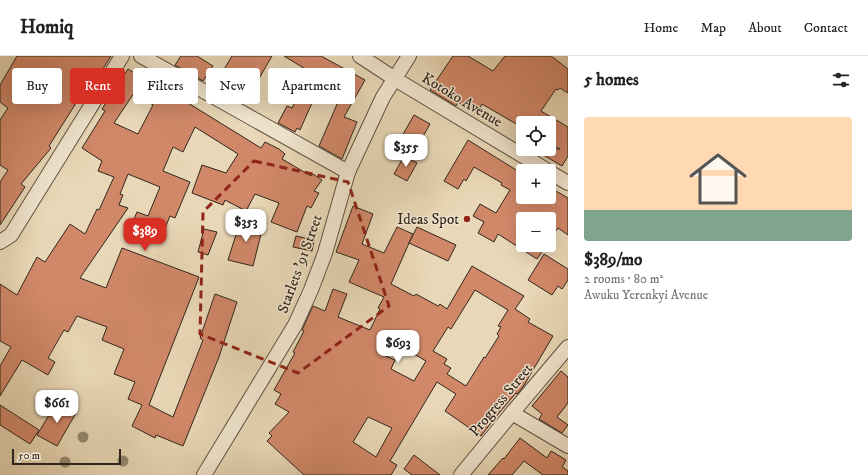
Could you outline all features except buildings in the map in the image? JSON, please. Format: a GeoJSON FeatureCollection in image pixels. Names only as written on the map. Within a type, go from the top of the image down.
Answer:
{"type":"FeatureCollection","features":[{"type":"Feature","properties":{"kind":"street"},"geometry":{"type":"LineString","coordinates":[[0,242],[12,235],[122,56]]}},
{"type":"Feature","properties":{"kind":"street"},"geometry":{"type":"LineString","coordinates":[[142,56],[348,172]]}},
{"type":"Feature","properties":{"kind":"street","name":"Kotoko Avenue"},"geometry":{"type":"LineString","coordinates":[[360,56],[395,79],[536,164]]}},
{"type":"Feature","properties":{"kind":"street","name":"Starlets '91 Street"},"geometry":{"type":"LineString","coordinates":[[204,475],[295,325],[311,290],[325,253],[348,172],[383,97],[409,56]]}},
{"type":"Feature","properties":{"kind":"street","name":"Kotoko Avenue"},"geometry":{"type":"LineString","coordinates":[[556,176],[568,183]]}},
{"type":"Feature","properties":{"kind":"street","name":"Progress Street"},"geometry":{"type":"LineString","coordinates":[[461,475],[568,348]]}},
{"type":"Feature","properties":{"kind":"street"},"geometry":{"type":"LineString","coordinates":[[512,413],[568,446]]}},
{"type":"Feature","properties":{"kind":"highlighted area"},"geometry":{"type":"Polygon","coordinates":[[[254,161],[348,182],[389,306],[298,373],[200,334],[203,212],[254,161]]]}},
{"type":"Feature","properties":{"kind":"place","name":"Ideas Spot"},"geometry":{"type":"Point","coordinates":[467,219]}}]}
